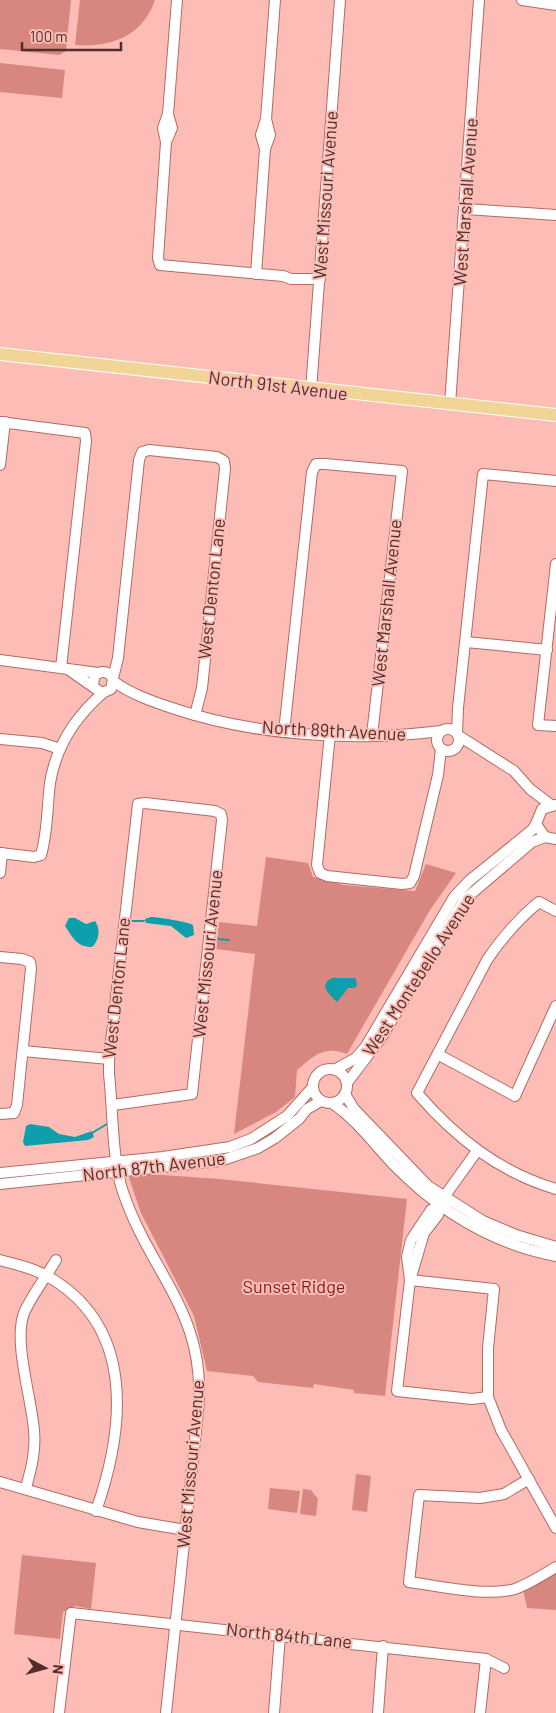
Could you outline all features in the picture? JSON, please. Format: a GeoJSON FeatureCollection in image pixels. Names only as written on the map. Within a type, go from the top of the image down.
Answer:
{"type":"FeatureCollection","features":[{"type":"Feature","properties":{"kind":"main road","name":"North 91st Avenue"},"geometry":{"type":"LineString","coordinates":[[0,354],[311,390],[556,415]]}},
{"type":"Feature","properties":{"kind":"street"},"geometry":{"type":"LineString","coordinates":[[177,0],[168,114],[163,128],[166,142],[158,258],[160,265],[283,276],[291,273],[310,274],[320,279]]}},
{"type":"Feature","properties":{"kind":"street"},"geometry":{"type":"LineString","coordinates":[[256,274],[265,149],[261,136],[266,119],[275,0]]}},
{"type":"Feature","properties":{"kind":"street","name":"West Missouri Avenue"},"geometry":{"type":"LineString","coordinates":[[311,390],[340,0]]}},
{"type":"Feature","properties":{"kind":"street","name":"West Marshall Avenue"},"geometry":{"type":"LineString","coordinates":[[450,404],[466,209],[479,0]]}},
{"type":"Feature","properties":{"kind":"street"},"geometry":{"type":"LineString","coordinates":[[522,0],[556,5]]}},
{"type":"Feature","properties":{"kind":"street"},"geometry":{"type":"LineString","coordinates":[[466,209],[556,215]]}},
{"type":"Feature","properties":{"kind":"street"},"geometry":{"type":"LineString","coordinates":[[0,465],[2,422],[85,432],[86,441],[65,668]]}},
{"type":"Feature","properties":{"kind":"street","name":"West Denton Lane"},"geometry":{"type":"LineString","coordinates":[[117,652],[139,460],[142,452],[149,450],[217,457],[224,461],[225,469],[203,679],[195,715]]}},
{"type":"Feature","properties":{"kind":"street","name":"West Marshall Avenue"},"geometry":{"type":"LineString","coordinates":[[284,732],[312,472],[316,464],[402,471],[372,735]]}},
{"type":"Feature","properties":{"kind":"street"},"geometry":{"type":"LineString","coordinates":[[330,734],[317,865],[320,873],[336,877],[402,884],[410,883],[414,876],[438,775],[447,748],[458,735],[458,708],[483,474],[556,481]]}},
{"type":"Feature","properties":{"kind":"street"},"geometry":{"type":"LineString","coordinates":[[556,564],[538,725],[556,726]]}},
{"type":"Feature","properties":{"kind":"street"},"geometry":{"type":"LineString","coordinates":[[466,642],[546,650]]}},
{"type":"Feature","properties":{"kind":"street"},"geometry":{"type":"LineString","coordinates":[[0,873],[1,853],[34,857],[42,855],[50,781],[60,750],[85,709],[93,685],[93,678],[117,652]]}},
{"type":"Feature","properties":{"kind":"street"},"geometry":{"type":"LineString","coordinates":[[85,709],[113,686],[117,652]]}},
{"type":"Feature","properties":{"kind":"street"},"geometry":{"type":"LineString","coordinates":[[0,660],[109,673],[113,679]]}},
{"type":"Feature","properties":{"kind":"street"},"geometry":{"type":"LineString","coordinates":[[65,668],[93,685],[99,692],[105,692]]}},
{"type":"Feature","properties":{"kind":"street","name":"North 89th Avenue"},"geometry":{"type":"LineString","coordinates":[[113,679],[136,695]]}},
{"type":"Feature","properties":{"kind":"street","name":"North 89th Avenue"},"geometry":{"type":"LineString","coordinates":[[105,692],[136,695],[218,721],[284,732],[415,735],[443,730]]}},
{"type":"Feature","properties":{"kind":"street"},"geometry":{"type":"LineString","coordinates":[[447,748],[437,737],[448,726],[458,708]]}},
{"type":"Feature","properties":{"kind":"street"},"geometry":{"type":"LineString","coordinates":[[443,730],[452,729],[478,750],[514,771],[530,789],[554,805]]}},
{"type":"Feature","properties":{"kind":"street","name":"North 89th Avenue"},"geometry":{"type":"LineString","coordinates":[[415,735],[447,748],[478,750]]}},
{"type":"Feature","properties":{"kind":"street"},"geometry":{"type":"LineString","coordinates":[[0,739],[42,743],[60,750]]}},
{"type":"Feature","properties":{"kind":"street"},"geometry":{"type":"LineString","coordinates":[[530,789],[539,812],[536,824],[545,837],[556,839]]}},
{"type":"Feature","properties":{"kind":"street","name":"West Denton Lane"},"geometry":{"type":"LineString","coordinates":[[118,1166],[109,1059],[138,804],[145,803],[221,814]]}},
{"type":"Feature","properties":{"kind":"street"},"geometry":{"type":"LineString","coordinates":[[539,812],[554,805]]}},
{"type":"Feature","properties":{"kind":"street","name":"West Missouri Avenue"},"geometry":{"type":"LineString","coordinates":[[113,1105],[192,1094],[221,830],[221,814]]}},
{"type":"Feature","properties":{"kind":"street","name":"West Montebello Avenue"},"geometry":{"type":"LineString","coordinates":[[336,1069],[356,1058],[366,1046],[454,897],[469,881],[532,830],[536,824]]}},
{"type":"Feature","properties":{"kind":"street","name":"West Montebello Avenue"},"geometry":{"type":"LineString","coordinates":[[347,1083],[381,1038],[464,900],[532,842],[545,837]]}},
{"type":"Feature","properties":{"kind":"street"},"geometry":{"type":"LineString","coordinates":[[556,911],[539,902],[520,917],[487,960],[439,1055],[417,1093],[438,1118],[477,1151],[528,1180],[556,1189]]}},
{"type":"Feature","properties":{"kind":"street"},"geometry":{"type":"LineString","coordinates":[[0,957],[22,959],[30,962],[31,969],[17,1106],[14,1113],[0,1114]]}},
{"type":"Feature","properties":{"kind":"street"},"geometry":{"type":"LineString","coordinates":[[439,1055],[515,1096],[555,1006]]}},
{"type":"Feature","properties":{"kind":"street"},"geometry":{"type":"LineString","coordinates":[[23,1051],[109,1059]]}},
{"type":"Feature","properties":{"kind":"street"},"geometry":{"type":"LineString","coordinates":[[556,1247],[508,1232],[442,1201],[354,1109],[345,1094],[347,1083],[343,1075],[336,1069],[328,1068],[320,1071],[314,1078],[312,1088],[327,1102],[348,1116],[406,1177],[483,1232],[528,1250],[556,1256]]}},
{"type":"Feature","properties":{"kind":"street","name":"North 87th Avenue"},"geometry":{"type":"LineString","coordinates":[[0,1184],[230,1147],[251,1139],[287,1116],[312,1088]]}},
{"type":"Feature","properties":{"kind":"street"},"geometry":{"type":"LineString","coordinates":[[327,1102],[345,1094]]}},
{"type":"Feature","properties":{"kind":"street","name":"North 87th Avenue"},"geometry":{"type":"LineString","coordinates":[[0,1173],[118,1166],[194,1165],[239,1156],[275,1138],[299,1119],[307,1109],[327,1102]]}},
{"type":"Feature","properties":{"kind":"street"},"geometry":{"type":"LineString","coordinates":[[477,1151],[442,1201],[438,1215],[414,1247],[397,1391],[472,1399],[488,1397]]}},
{"type":"Feature","properties":{"kind":"street","name":"West Missouri Avenue"},"geometry":{"type":"LineString","coordinates":[[118,1166],[119,1180],[133,1217],[180,1303],[196,1350],[200,1396],[166,1713]]}},
{"type":"Feature","properties":{"kind":"street"},"geometry":{"type":"LineString","coordinates":[[0,1260],[27,1267],[47,1276],[72,1294],[90,1314],[102,1332],[114,1363],[118,1384],[115,1425],[106,1483],[96,1511]]}},
{"type":"Feature","properties":{"kind":"street"},"geometry":{"type":"LineString","coordinates":[[26,1488],[32,1466],[34,1433],[20,1344],[21,1325],[24,1313],[56,1260]]}},
{"type":"Feature","properties":{"kind":"street"},"geometry":{"type":"LineString","coordinates":[[410,1280],[494,1289],[488,1348],[488,1397],[501,1430],[556,1528]]}},
{"type":"Feature","properties":{"kind":"street"},"geometry":{"type":"LineString","coordinates":[[529,1479],[504,1494],[480,1498],[419,1495],[409,1582],[499,1592],[514,1589],[531,1582],[556,1567]]}},
{"type":"Feature","properties":{"kind":"street"},"geometry":{"type":"LineString","coordinates":[[0,1482],[138,1522],[186,1530]]}},
{"type":"Feature","properties":{"kind":"street","name":"North 84th Lane"},"geometry":{"type":"LineString","coordinates":[[59,1713],[71,1613],[486,1658],[504,1668]]}},
{"type":"Feature","properties":{"kind":"street"},"geometry":{"type":"LineString","coordinates":[[274,1713],[280,1636]]}},
{"type":"Feature","properties":{"kind":"street"},"geometry":{"type":"LineString","coordinates":[[378,1713],[383,1646]]}},
{"type":"Feature","properties":{"kind":"street"},"geometry":{"type":"LineString","coordinates":[[480,1713],[486,1658]]}},
{"type":"Feature","properties":{"kind":"green space"},"geometry":{"type":"Polygon","coordinates":[[[0,0],[71,0],[66,51],[59,55],[0,49],[0,0]]]}},
{"type":"Feature","properties":{"kind":"green space"},"geometry":{"type":"Polygon","coordinates":[[[80,0],[155,0],[150,12],[142,23],[124,37],[113,42],[101,44],[75,45],[80,0]]]}},
{"type":"Feature","properties":{"kind":"green space"},"geometry":{"type":"Polygon","coordinates":[[[0,63],[65,70],[62,98],[0,92],[0,63]]]}},
{"type":"Feature","properties":{"kind":"green space"},"geometry":{"type":"Polygon","coordinates":[[[266,857],[308,863],[313,877],[344,885],[415,891],[426,864],[456,873],[430,910],[347,1054],[325,1051],[314,1056],[297,1070],[295,1097],[276,1112],[234,1134],[255,954],[216,949],[219,922],[257,926],[266,857]]]}},
{"type":"Feature","properties":{"kind":"green space","name":"Sunset Ridge"},"geometry":{"type":"Polygon","coordinates":[[[133,1173],[220,1179],[407,1199],[385,1396],[354,1393],[354,1390],[314,1384],[313,1388],[258,1382],[253,1376],[207,1371],[194,1316],[141,1213],[129,1178],[133,1173]]]}},
{"type":"Feature","properties":{"kind":"green space"},"geometry":{"type":"Polygon","coordinates":[[[356,1474],[371,1476],[367,1512],[352,1510],[356,1474]]]}},
{"type":"Feature","properties":{"kind":"green space"},"geometry":{"type":"Polygon","coordinates":[[[270,1488],[300,1491],[297,1513],[268,1509],[270,1488]]]}},
{"type":"Feature","properties":{"kind":"green space"},"geometry":{"type":"Polygon","coordinates":[[[303,1489],[311,1490],[318,1499],[316,1516],[300,1514],[303,1489]]]}},
{"type":"Feature","properties":{"kind":"green space"},"geometry":{"type":"Polygon","coordinates":[[[22,1555],[96,1563],[91,1609],[75,1606],[63,1612],[60,1639],[14,1634],[22,1555]]]}},
{"type":"Feature","properties":{"kind":"green space"},"geometry":{"type":"Polygon","coordinates":[[[556,1571],[556,1610],[527,1608],[523,1589],[556,1571]]]}},
{"type":"Feature","properties":{"kind":"water"},"geometry":{"type":"Polygon","coordinates":[[[151,917],[193,925],[194,935],[186,938],[171,926],[146,923],[145,919],[151,917]]]}},
{"type":"Feature","properties":{"kind":"water"},"geometry":{"type":"Polygon","coordinates":[[[69,918],[75,918],[86,924],[95,921],[98,935],[92,947],[79,944],[73,938],[65,926],[69,918]]]}},
{"type":"Feature","properties":{"kind":"water"},"geometry":{"type":"Polygon","coordinates":[[[332,978],[354,978],[357,985],[355,988],[348,988],[337,1002],[325,987],[332,978]]]}},
{"type":"Feature","properties":{"kind":"water"},"geometry":{"type":"Polygon","coordinates":[[[30,1124],[49,1127],[59,1134],[75,1137],[92,1131],[94,1137],[88,1140],[25,1146],[23,1142],[26,1126],[30,1124]]]}},
{"type":"Feature","properties":{"kind":"waterway"},"geometry":{"type":"LineString","coordinates":[[132,921],[144,921]]}},
{"type":"Feature","properties":{"kind":"waterway"},"geometry":{"type":"LineString","coordinates":[[218,939],[229,940]]}},
{"type":"Feature","properties":{"kind":"waterway"},"geometry":{"type":"LineString","coordinates":[[92,1133],[107,1124]]}}]}
